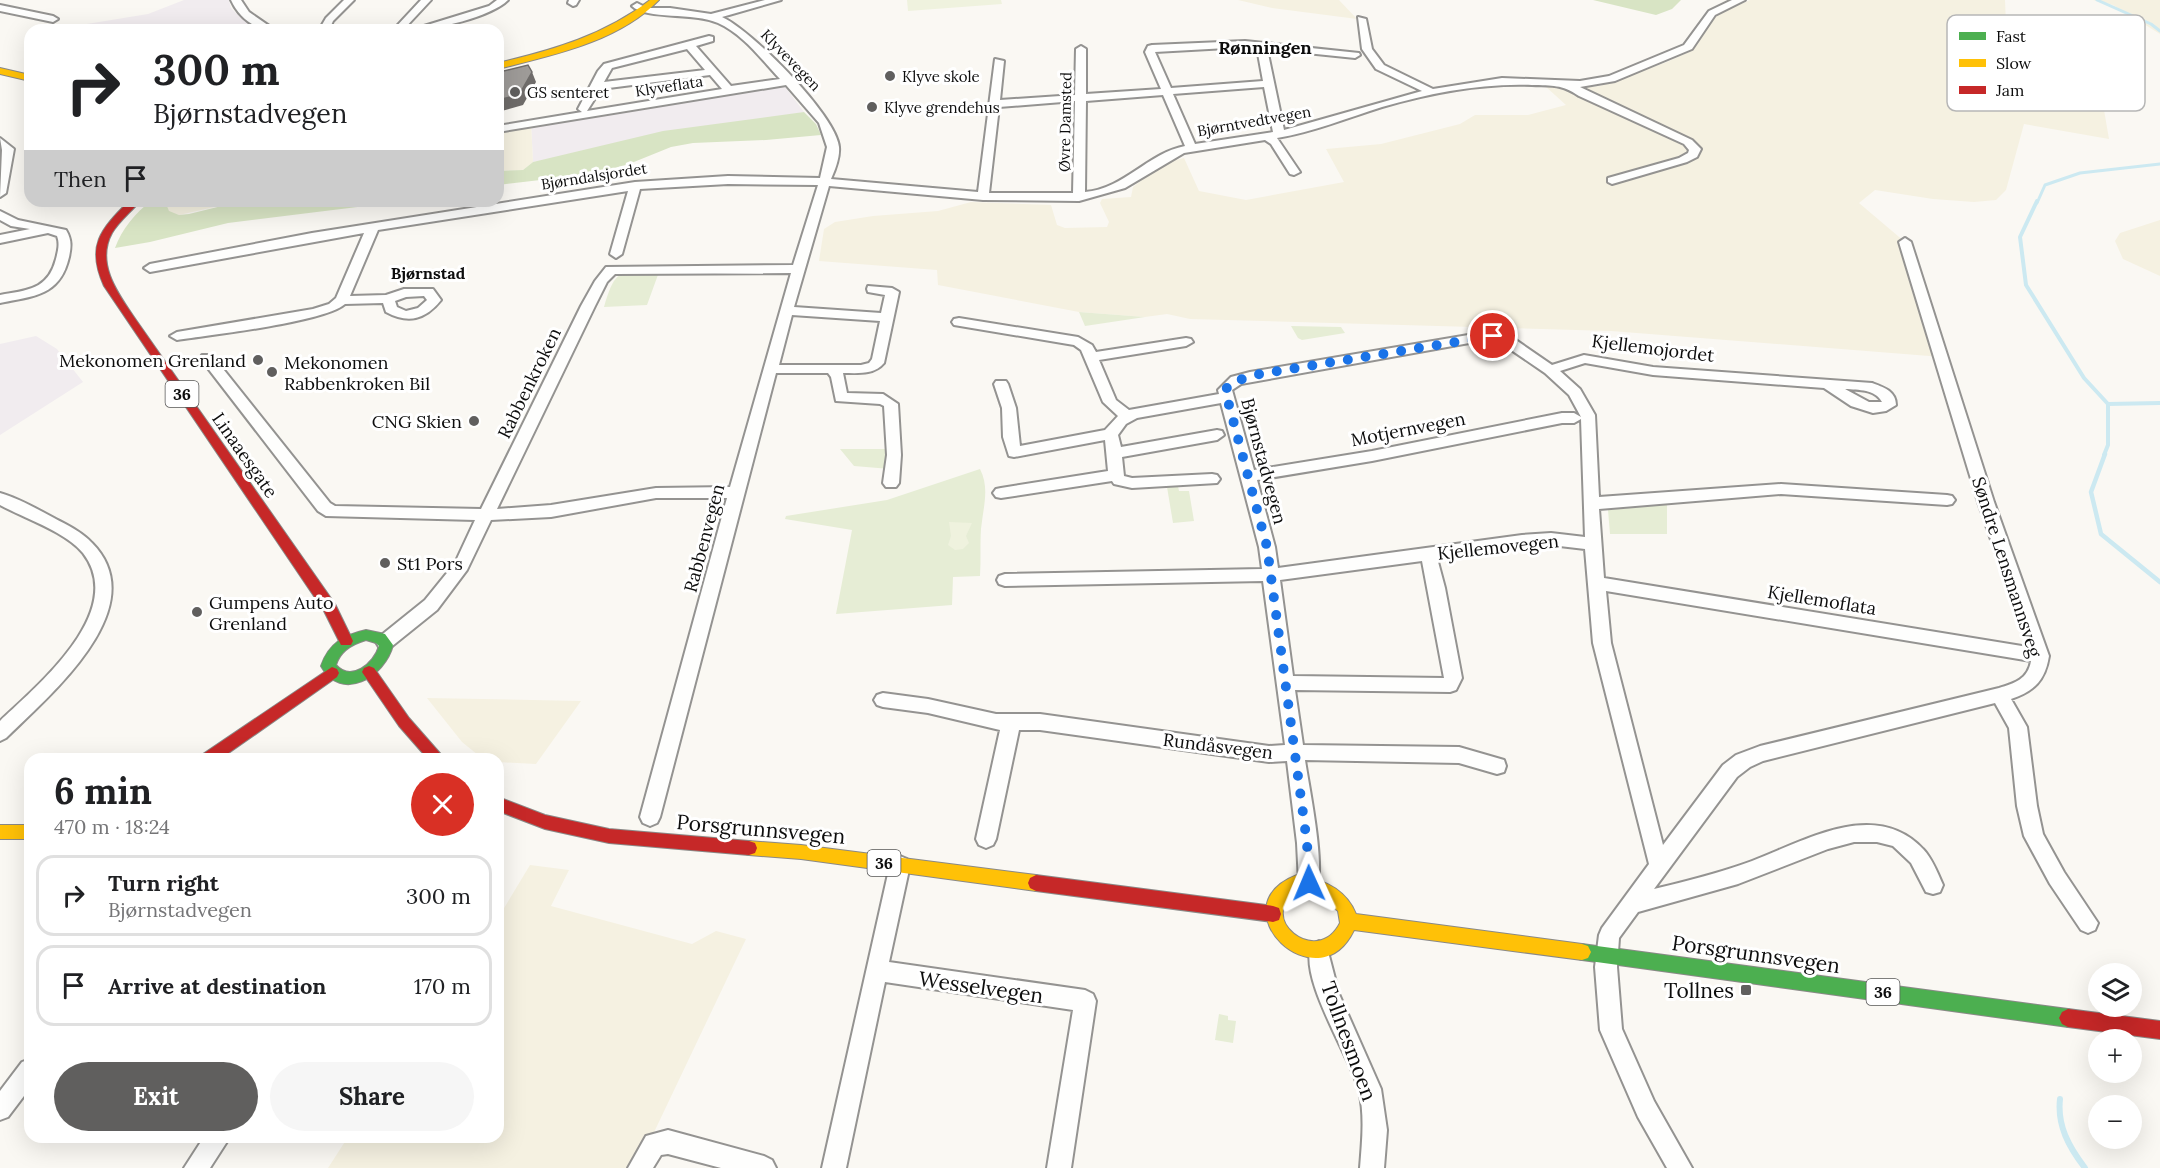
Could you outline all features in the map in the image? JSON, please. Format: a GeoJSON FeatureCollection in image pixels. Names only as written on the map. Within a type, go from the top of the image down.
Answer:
{"type":"FeatureCollection","features":[{"type":"Feature","properties":{"kind":"main road"},"geometry":{"type":"LineString","coordinates":[[504,58],[581,37],[646,4]]}},
{"type":"Feature","properties":{"kind":"main road"},"geometry":{"type":"LineString","coordinates":[[504,64],[588,40],[646,4]]}},
{"type":"Feature","properties":{"kind":"main road"},"geometry":{"type":"LineString","coordinates":[[0,64],[24,68]]}},
{"type":"Feature","properties":{"kind":"main road"},"geometry":{"type":"LineString","coordinates":[[0,71],[24,77]]}},
{"type":"Feature","properties":{"kind":"main road","name":"Linaaesgate"},"geometry":{"type":"LineString","coordinates":[[128,207],[113,221],[100,243],[97,254],[101,274],[131,321],[330,608],[346,641]]}},
{"type":"Feature","properties":{"kind":"main road"},"geometry":{"type":"LineString","coordinates":[[366,635],[381,638],[386,642],[387,647],[383,660],[361,676],[344,678],[332,674],[328,666],[333,652],[346,641],[366,635]]}},
{"type":"Feature","properties":{"kind":"main road"},"geometry":{"type":"LineString","coordinates":[[369,672],[404,722],[432,753]]}},
{"type":"Feature","properties":{"kind":"main road"},"geometry":{"type":"LineString","coordinates":[[216,753],[332,674]]}},
{"type":"Feature","properties":{"kind":"main road","name":"Porsgrunnsvegen"},"geometry":{"type":"LineString","coordinates":[[504,806],[545,822],[609,836],[763,848],[1273,914]]}},
{"type":"Feature","properties":{"kind":"main road"},"geometry":{"type":"LineString","coordinates":[[0,832],[24,832]]}},
{"type":"Feature","properties":{"kind":"main road"},"geometry":{"type":"LineString","coordinates":[[1309,883],[1318,885],[1335,895],[1342,903],[1347,921],[1346,929],[1336,944],[1319,951],[1308,951],[1288,941],[1275,924],[1273,914],[1275,903],[1287,887],[1309,883]]}},
{"type":"Feature","properties":{"kind":"main road","name":"Porsgrunnsvegen"},"geometry":{"type":"LineString","coordinates":[[1347,921],[2160,1030]]}},
{"type":"Feature","properties":{"kind":"street"},"geometry":{"type":"LineString","coordinates":[[236,0],[238,6],[249,18],[260,24]]}},
{"type":"Feature","properties":{"kind":"street"},"geometry":{"type":"LineString","coordinates":[[327,24],[349,0]]}},
{"type":"Feature","properties":{"kind":"street"},"geometry":{"type":"LineString","coordinates":[[404,24],[426,0]]}},
{"type":"Feature","properties":{"kind":"street"},"geometry":{"type":"LineString","coordinates":[[437,24],[492,8],[503,0]]}},
{"type":"Feature","properties":{"kind":"street"},"geometry":{"type":"LineString","coordinates":[[712,17],[776,0]]}},
{"type":"Feature","properties":{"kind":"street","name":"Bjørntvedtvegen"},"geometry":{"type":"LineString","coordinates":[[823,182],[983,196],[1079,197],[1103,193],[1121,186],[1169,155],[1191,147],[1310,128],[1382,104],[1432,92],[1502,81],[1568,84],[1611,79],[1683,51],[1691,45],[1704,21],[1712,13],[1740,0]]}},
{"type":"Feature","properties":{"kind":"street","name":"Klyvevegen"},"geometry":{"type":"LineString","coordinates":[[646,4],[670,11],[712,17],[737,29],[817,112],[831,136],[832,158],[823,182]]}},
{"type":"Feature","properties":{"kind":"street"},"geometry":{"type":"LineString","coordinates":[[0,8],[29,12],[53,19]]}},
{"type":"Feature","properties":{"kind":"street"},"geometry":{"type":"LineString","coordinates":[[1361,19],[1367,49],[1380,67],[1432,92]]}},
{"type":"Feature","properties":{"kind":"street"},"geometry":{"type":"LineString","coordinates":[[689,45],[709,39]]}},
{"type":"Feature","properties":{"kind":"street","name":"Klyveflata"},"geometry":{"type":"LineString","coordinates":[[583,109],[603,71],[608,66],[689,45],[727,88],[733,90]]}},
{"type":"Feature","properties":{"kind":"street"},"geometry":{"type":"LineString","coordinates":[[1261,45],[1279,134]]}},
{"type":"Feature","properties":{"kind":"street"},"geometry":{"type":"LineString","coordinates":[[1191,147],[1150,52],[1152,48],[1261,45],[1355,55]]}},
{"type":"Feature","properties":{"kind":"street","name":"Øvre Damsted"},"geometry":{"type":"LineString","coordinates":[[1079,197],[1081,49]]}},
{"type":"Feature","properties":{"kind":"street"},"geometry":{"type":"LineString","coordinates":[[983,196],[999,61]]}},
{"type":"Feature","properties":{"kind":"street","name":"Klyveflata"},"geometry":{"type":"LineString","coordinates":[[597,86],[713,72]]}},
{"type":"Feature","properties":{"kind":"street","name":"Klyveflata"},"geometry":{"type":"LineString","coordinates":[[504,128],[788,81]]}},
{"type":"Feature","properties":{"kind":"street"},"geometry":{"type":"LineString","coordinates":[[994,104],[1268,84]]}},
{"type":"Feature","properties":{"kind":"street"},"geometry":{"type":"LineString","coordinates":[[1568,84],[1583,94],[1688,142],[1695,150],[1693,155],[1683,160],[1612,180]]}},
{"type":"Feature","properties":{"kind":"street"},"geometry":{"type":"LineString","coordinates":[[1267,136],[1275,142],[1294,172]]}},
{"type":"Feature","properties":{"kind":"street"},"geometry":{"type":"LineString","coordinates":[[0,141],[8,149],[0,193]]}},
{"type":"Feature","properties":{"kind":"street","name":"Bjørndalsjordet"},"geometry":{"type":"LineString","coordinates":[[150,268],[256,246],[635,186],[700,181],[823,182]]}},
{"type":"Feature","properties":{"kind":"street","name":"Rabbenvegen"},"geometry":{"type":"LineString","coordinates":[[650,817],[736,492],[823,182]]}},
{"type":"Feature","properties":{"kind":"street"},"geometry":{"type":"LineString","coordinates":[[616,254],[635,186]]}},
{"type":"Feature","properties":{"kind":"street"},"geometry":{"type":"LineString","coordinates":[[0,215],[15,223],[62,233],[66,240],[60,272],[55,280],[42,289],[0,299]]}},
{"type":"Feature","properties":{"kind":"street"},"geometry":{"type":"LineString","coordinates":[[0,239],[50,229]]}},
{"type":"Feature","properties":{"kind":"street"},"geometry":{"type":"LineString","coordinates":[[177,336],[315,313],[334,307],[342,300],[372,229]]}},
{"type":"Feature","properties":{"kind":"street","name":"Søndre Lensmannsveg"},"geometry":{"type":"LineString","coordinates":[[1659,866],[1730,771],[1743,761],[1760,754],[1999,695],[2032,681],[2039,671],[2040,656],[1999,547],[1905,242]]}},
{"type":"Feature","properties":{"kind":"street","name":"Rabbenkroken"},"geometry":{"type":"LineString","coordinates":[[386,642],[419,616],[443,591],[461,566],[596,289],[611,270],[799,269]]}},
{"type":"Feature","properties":{"kind":"street"},"geometry":{"type":"LineString","coordinates":[[772,369],[869,368],[877,364],[892,292],[873,289]]}},
{"type":"Feature","properties":{"kind":"street"},"geometry":{"type":"LineString","coordinates":[[342,300],[388,299]]}},
{"type":"Feature","properties":{"kind":"street"},"geometry":{"type":"LineString","coordinates":[[788,311],[887,316]]}},
{"type":"Feature","properties":{"kind":"street"},"geometry":{"type":"LineString","coordinates":[[959,322],[1071,339],[1084,344],[1110,402],[1127,416]]}},
{"type":"Feature","properties":{"kind":"street","name":"Bjørnstadvegen"},"geometry":{"type":"LineString","coordinates":[[1309,883],[1307,843],[1272,575],[1267,547],[1225,390],[1227,386],[1240,379],[1486,336],[1505,339],[1550,370]]}},
{"type":"Feature","properties":{"kind":"street"},"geometry":{"type":"LineString","coordinates":[[1091,357],[1186,342]]}},
{"type":"Feature","properties":{"kind":"street"},"geometry":{"type":"LineString","coordinates":[[207,358],[324,507],[341,513],[487,515],[551,511],[656,493],[736,492]]}},
{"type":"Feature","properties":{"kind":"street","name":"Kjellemojordet"},"geometry":{"type":"LineString","coordinates":[[1550,370],[1584,359],[1653,371],[1827,383]]}},
{"type":"Feature","properties":{"kind":"street"},"geometry":{"type":"LineString","coordinates":[[831,369],[838,376],[841,398],[884,399],[891,405],[894,455],[891,483]]}},
{"type":"Feature","properties":{"kind":"street"},"geometry":{"type":"LineString","coordinates":[[1550,370],[1575,392],[1588,416],[1593,544],[1602,643],[1659,866],[1610,935],[1607,955],[1611,1030],[1646,1109],[1680,1168]]}},
{"type":"Feature","properties":{"kind":"street"},"geometry":{"type":"LineString","coordinates":[[1001,384],[1009,408],[1010,437],[1014,452],[1110,434],[1127,416],[1227,397]]}},
{"type":"Feature","properties":{"kind":"street","name":"Motjernvegen"},"geometry":{"type":"LineString","coordinates":[[1248,476],[1372,456],[1562,418],[1574,418]]}},
{"type":"Feature","properties":{"kind":"street"},"geometry":{"type":"LineString","coordinates":[[1110,434],[1113,439],[1116,475],[1119,480],[1132,483],[1212,479]]}},
{"type":"Feature","properties":{"kind":"street"},"geometry":{"type":"LineString","coordinates":[[1115,453],[1217,435]]}},
{"type":"Feature","properties":{"kind":"street"},"geometry":{"type":"LineString","coordinates":[[1001,493],[1116,475]]}},
{"type":"Feature","properties":{"kind":"street"},"geometry":{"type":"LineString","coordinates":[[1592,503],[1781,489],[1947,500]]}},
{"type":"Feature","properties":{"kind":"street"},"geometry":{"type":"LineString","coordinates":[[0,498],[75,538],[96,559],[104,573],[102,604],[92,632],[60,674],[0,733]]}},
{"type":"Feature","properties":{"kind":"street","name":"Kjellemovegen"},"geometry":{"type":"LineString","coordinates":[[1005,580],[1272,575],[1541,540],[1593,544]]}},
{"type":"Feature","properties":{"kind":"street"},"geometry":{"type":"LineString","coordinates":[[1285,683],[1450,685],[1453,678],[1446,633],[1428,554]]}},
{"type":"Feature","properties":{"kind":"street","name":"Kjellemoflata"},"geometry":{"type":"LineString","coordinates":[[1597,583],[2040,656]]}},
{"type":"Feature","properties":{"kind":"street"},"geometry":{"type":"LineString","coordinates":[[1999,695],[2018,727],[2027,806],[2034,836],[2057,878],[2088,923]]}},
{"type":"Feature","properties":{"kind":"street","name":"Rundåsvegen"},"geometry":{"type":"LineString","coordinates":[[883,700],[928,706],[975,719],[1040,722],[1269,754],[1315,752],[1459,756],[1497,766]]}},
{"type":"Feature","properties":{"kind":"street"},"geometry":{"type":"LineString","coordinates":[[986,838],[1011,722]]}},
{"type":"Feature","properties":{"kind":"street"},"geometry":{"type":"LineString","coordinates":[[1633,904],[1752,870],[1824,840],[1861,832],[1876,833],[1907,844],[1919,855],[1933,885]]}},
{"type":"Feature","properties":{"kind":"street"},"geometry":{"type":"LineString","coordinates":[[834,1168],[900,865]]}},
{"type":"Feature","properties":{"kind":"street","name":"Tollnesmoen"},"geometry":{"type":"LineString","coordinates":[[1319,951],[1328,994],[1370,1089],[1375,1130],[1372,1168]]}},
{"type":"Feature","properties":{"kind":"street","name":"Wesselvegen"},"geometry":{"type":"LineString","coordinates":[[878,971],[1085,1001],[1059,1168]]}},
{"type":"Feature","properties":{"kind":"street"},"geometry":{"type":"LineString","coordinates":[[0,1110],[24,1078]]}},
{"type":"Feature","properties":{"kind":"street"},"geometry":{"type":"LineString","coordinates":[[640,1168],[654,1144],[668,1142],[764,1168]]}},
{"type":"Feature","properties":{"kind":"street"},"geometry":{"type":"LineString","coordinates":[[196,1168],[214,1143]]}},
{"type":"Feature","properties":{"kind":"shaded area"},"geometry":{"type":"Polygon","coordinates":[[[184,0],[229,0],[231,8],[253,24],[87,24],[148,14],[184,0]]]}},
{"type":"Feature","properties":{"kind":"shaded area"},"geometry":{"type":"Polygon","coordinates":[[[1238,0],[1339,0],[1357,19],[1272,8],[1238,0]]]}},
{"type":"Feature","properties":{"kind":"shaded area"},"geometry":{"type":"Polygon","coordinates":[[[1750,0],[2005,0],[2006,15],[1947,15],[1947,111],[2104,111],[2109,139],[2024,124],[2006,190],[1996,200],[1974,202],[1933,199],[1875,190],[1859,203],[1905,242],[1942,357],[1611,331],[1190,319],[1167,314],[1145,317],[1079,312],[938,285],[937,270],[819,261],[824,229],[835,222],[873,216],[938,211],[971,202],[1051,205],[1057,225],[1065,228],[1107,227],[1109,222],[1100,203],[1102,199],[1131,197],[1133,187],[1138,183],[1168,162],[1184,158],[1199,191],[1246,200],[1344,182],[1326,149],[1381,144],[1460,124],[1475,115],[1528,115],[1566,105],[1545,86],[1580,88],[1600,86],[1667,62],[1689,52],[1698,44],[1712,17],[1750,0]]]}},
{"type":"Feature","properties":{"kind":"shaded area"},"geometry":{"type":"Polygon","coordinates":[[[2093,0],[2160,0],[2160,34],[2145,25],[2145,15],[2129,15],[2113,5],[2093,0]]]}},
{"type":"Feature","properties":{"kind":"shaded area"},"geometry":{"type":"Polygon","coordinates":[[[783,84],[804,112],[533,162],[531,123],[783,84]]]}},
{"type":"Feature","properties":{"kind":"shaded area"},"geometry":{"type":"Polygon","coordinates":[[[531,123],[533,162],[523,170],[504,171],[504,127],[531,123]]]}},
{"type":"Feature","properties":{"kind":"shaded area"},"geometry":{"type":"Polygon","coordinates":[[[167,207],[214,207],[179,215],[169,212],[167,207]]]}},
{"type":"Feature","properties":{"kind":"shaded area"},"geometry":{"type":"Polygon","coordinates":[[[2160,220],[2160,276],[2123,259],[2115,241],[2120,233],[2160,220]]]}},
{"type":"Feature","properties":{"kind":"shaded area"},"geometry":{"type":"Polygon","coordinates":[[[36,336],[57,349],[83,382],[0,435],[0,344],[36,336]]]}},
{"type":"Feature","properties":{"kind":"shaded area"},"geometry":{"type":"Polygon","coordinates":[[[427,698],[581,701],[536,764],[504,762],[504,753],[476,753],[462,742],[427,698]]]}},
{"type":"Feature","properties":{"kind":"shaded area"},"geometry":{"type":"Polygon","coordinates":[[[530,865],[569,870],[551,906],[692,944],[716,931],[746,939],[637,1168],[328,1168],[344,1143],[504,1143],[504,908],[530,865]]]}},
{"type":"Feature","properties":{"kind":"green space"},"geometry":{"type":"Polygon","coordinates":[[[907,0],[1001,0],[1002,4],[908,11],[907,0]]]}},
{"type":"Feature","properties":{"kind":"green space"},"geometry":{"type":"Polygon","coordinates":[[[1593,0],[1681,0],[1672,9],[1656,15],[1593,0]]]}},
{"type":"Feature","properties":{"kind":"green space"},"geometry":{"type":"Polygon","coordinates":[[[804,112],[816,124],[821,135],[693,143],[671,147],[629,164],[592,174],[504,184],[504,171],[523,170],[533,162],[663,131],[804,112]]]}},
{"type":"Feature","properties":{"kind":"green space"},"geometry":{"type":"Polygon","coordinates":[[[144,207],[167,207],[169,211],[179,215],[218,207],[357,207],[228,223],[115,248],[121,234],[144,207]]]}},
{"type":"Feature","properties":{"kind":"green space"},"geometry":{"type":"Polygon","coordinates":[[[659,272],[647,305],[604,307],[612,284],[621,274],[659,272]]]}},
{"type":"Feature","properties":{"kind":"green space"},"geometry":{"type":"Polygon","coordinates":[[[1079,312],[1145,317],[1085,326],[1079,312]]]}},
{"type":"Feature","properties":{"kind":"green space"},"geometry":{"type":"Polygon","coordinates":[[[1291,326],[1341,327],[1345,333],[1302,340],[1298,338],[1291,326]]]}},
{"type":"Feature","properties":{"kind":"green space"},"geometry":{"type":"Polygon","coordinates":[[[840,449],[888,449],[890,469],[854,466],[840,449]]]}},
{"type":"Feature","properties":{"kind":"green space"},"geometry":{"type":"Polygon","coordinates":[[[980,469],[985,491],[980,576],[953,577],[952,605],[836,614],[852,530],[785,519],[786,516],[887,500],[980,469]]]}},
{"type":"Feature","properties":{"kind":"green space"},"geometry":{"type":"Polygon","coordinates":[[[1178,486],[1179,491],[1189,491],[1194,521],[1173,523],[1167,487],[1178,486]]]}},
{"type":"Feature","properties":{"kind":"green space"},"geometry":{"type":"Polygon","coordinates":[[[1667,504],[1667,534],[1610,534],[1608,510],[1667,504]]]}},
{"type":"Feature","properties":{"kind":"green space"},"geometry":{"type":"Polygon","coordinates":[[[949,522],[972,523],[966,536],[969,543],[963,549],[955,550],[948,545],[951,536],[949,522]]]}},
{"type":"Feature","properties":{"kind":"green space"},"geometry":{"type":"Polygon","coordinates":[[[1219,1014],[1228,1016],[1228,1020],[1236,1021],[1233,1043],[1215,1040],[1219,1014]]]}},
{"type":"Feature","properties":{"kind":"building"},"geometry":{"type":"Polygon","coordinates":[[[528,65],[532,72],[519,95],[504,99],[504,71],[528,65]]]}},
{"type":"Feature","properties":{"kind":"waterway"},"geometry":{"type":"LineString","coordinates":[[2097,0],[2131,15]]}},
{"type":"Feature","properties":{"kind":"waterway"},"geometry":{"type":"LineString","coordinates":[[2145,21],[2160,31]]}},
{"type":"Feature","properties":{"kind":"waterway"},"geometry":{"type":"LineString","coordinates":[[2037,203],[2045,185],[2080,173],[2160,164]]}},
{"type":"Feature","properties":{"kind":"waterway"},"geometry":{"type":"LineString","coordinates":[[2037,201],[2020,237],[2026,285],[2084,378],[2108,404]]}},
{"type":"Feature","properties":{"kind":"waterway"},"geometry":{"type":"LineString","coordinates":[[2108,404],[2160,403]]}},
{"type":"Feature","properties":{"kind":"waterway"},"geometry":{"type":"LineString","coordinates":[[2104,455],[2108,445],[2108,404]]}},
{"type":"Feature","properties":{"kind":"waterway"},"geometry":{"type":"LineString","coordinates":[[2105,454],[2091,492],[2101,534],[2160,582]]}},
{"type":"Feature","properties":{"kind":"waterway"},"geometry":{"type":"LineString","coordinates":[[2060,1099],[2060,1118],[2065,1136],[2085,1168]]}},
{"type":"Feature","properties":{"kind":"traffic: fast"},"geometry":{"type":"LineString","coordinates":[[366,635],[380,638],[386,645],[384,654],[378,663],[371,670],[352,678],[335,674],[328,666],[333,654],[347,642],[366,635]]}},
{"type":"Feature","properties":{"kind":"traffic: fast"},"geometry":{"type":"LineString","coordinates":[[1582,952],[2068,1018]]}},
{"type":"Feature","properties":{"kind":"traffic: slow"},"geometry":{"type":"LineString","coordinates":[[504,64],[561,49],[601,34],[620,25],[655,0]]}},
{"type":"Feature","properties":{"kind":"traffic: slow"},"geometry":{"type":"LineString","coordinates":[[0,71],[24,77]]}},
{"type":"Feature","properties":{"kind":"traffic: slow"},"geometry":{"type":"LineString","coordinates":[[0,832],[24,832]]}},
{"type":"Feature","properties":{"kind":"traffic: slow"},"geometry":{"type":"LineString","coordinates":[[749,848],[801,852],[1036,883]]}},
{"type":"Feature","properties":{"kind":"traffic: slow"},"geometry":{"type":"LineString","coordinates":[[1297,883],[1317,887],[1344,905],[1348,914],[1348,924],[1343,934],[1330,946],[1316,950],[1302,948],[1280,931],[1274,918],[1274,905],[1281,893],[1297,883]]}},
{"type":"Feature","properties":{"kind":"traffic: slow"},"geometry":{"type":"LineString","coordinates":[[1347,921],[1582,952]]}},
{"type":"Feature","properties":{"kind":"traffic: jam"},"geometry":{"type":"LineString","coordinates":[[129,207],[107,232],[101,246],[100,259],[109,286],[330,608],[346,641]]}},
{"type":"Feature","properties":{"kind":"traffic: jam"},"geometry":{"type":"LineString","coordinates":[[369,672],[404,722],[432,753]]}},
{"type":"Feature","properties":{"kind":"traffic: jam"},"geometry":{"type":"LineString","coordinates":[[217,753],[332,673]]}},
{"type":"Feature","properties":{"kind":"traffic: jam"},"geometry":{"type":"LineString","coordinates":[[504,806],[545,822],[609,836],[749,848]]}},
{"type":"Feature","properties":{"kind":"traffic: jam"},"geometry":{"type":"LineString","coordinates":[[1036,883],[1273,914]]}},
{"type":"Feature","properties":{"kind":"traffic: jam"},"geometry":{"type":"LineString","coordinates":[[2068,1018],[2160,1030]]}},
{"type":"Feature","properties":{"kind":"place","name":"Klyve skole"},"geometry":{"type":"Point","coordinates":[890,76]}},
{"type":"Feature","properties":{"kind":"place","name":"GS senteret"},"geometry":{"type":"Point","coordinates":[515,92]}},
{"type":"Feature","properties":{"kind":"place","name":"Klyve grendehus"},"geometry":{"type":"Point","coordinates":[872,107]}},
{"type":"Feature","properties":{"kind":"place","name":"Mekonomen Grenland"},"geometry":{"type":"Point","coordinates":[258,360]}},
{"type":"Feature","properties":{"kind":"place","name":"Mekonomen Rabbenkroken Bil"},"geometry":{"type":"Point","coordinates":[272,372]}},
{"type":"Feature","properties":{"kind":"place","name":"CNG Skien"},"geometry":{"type":"Point","coordinates":[474,421]}},
{"type":"Feature","properties":{"kind":"place","name":"St1 Pors"},"geometry":{"type":"Point","coordinates":[385,563]}},
{"type":"Feature","properties":{"kind":"place","name":"Gumpens Auto Grenland"},"geometry":{"type":"Point","coordinates":[197,612]}},
{"type":"Feature","properties":{"kind":"place","name":"Tollnes"},"geometry":{"type":"Point","coordinates":[1746,990]}},
{"type":"Feature","properties":{"kind":"district","name":"Rønningen"},"geometry":{"type":"Point","coordinates":[1265,47]}},
{"type":"Feature","properties":{"kind":"district","name":"Bjørnstad"},"geometry":{"type":"Point","coordinates":[428,273]}},
{"type":"Feature","properties":{"kind":"route"},"geometry":{"type":"LineString","coordinates":[[1309,883],[1309,859],[1267,547],[1225,390],[1232,382],[1260,374],[1493,336]]}}]}
